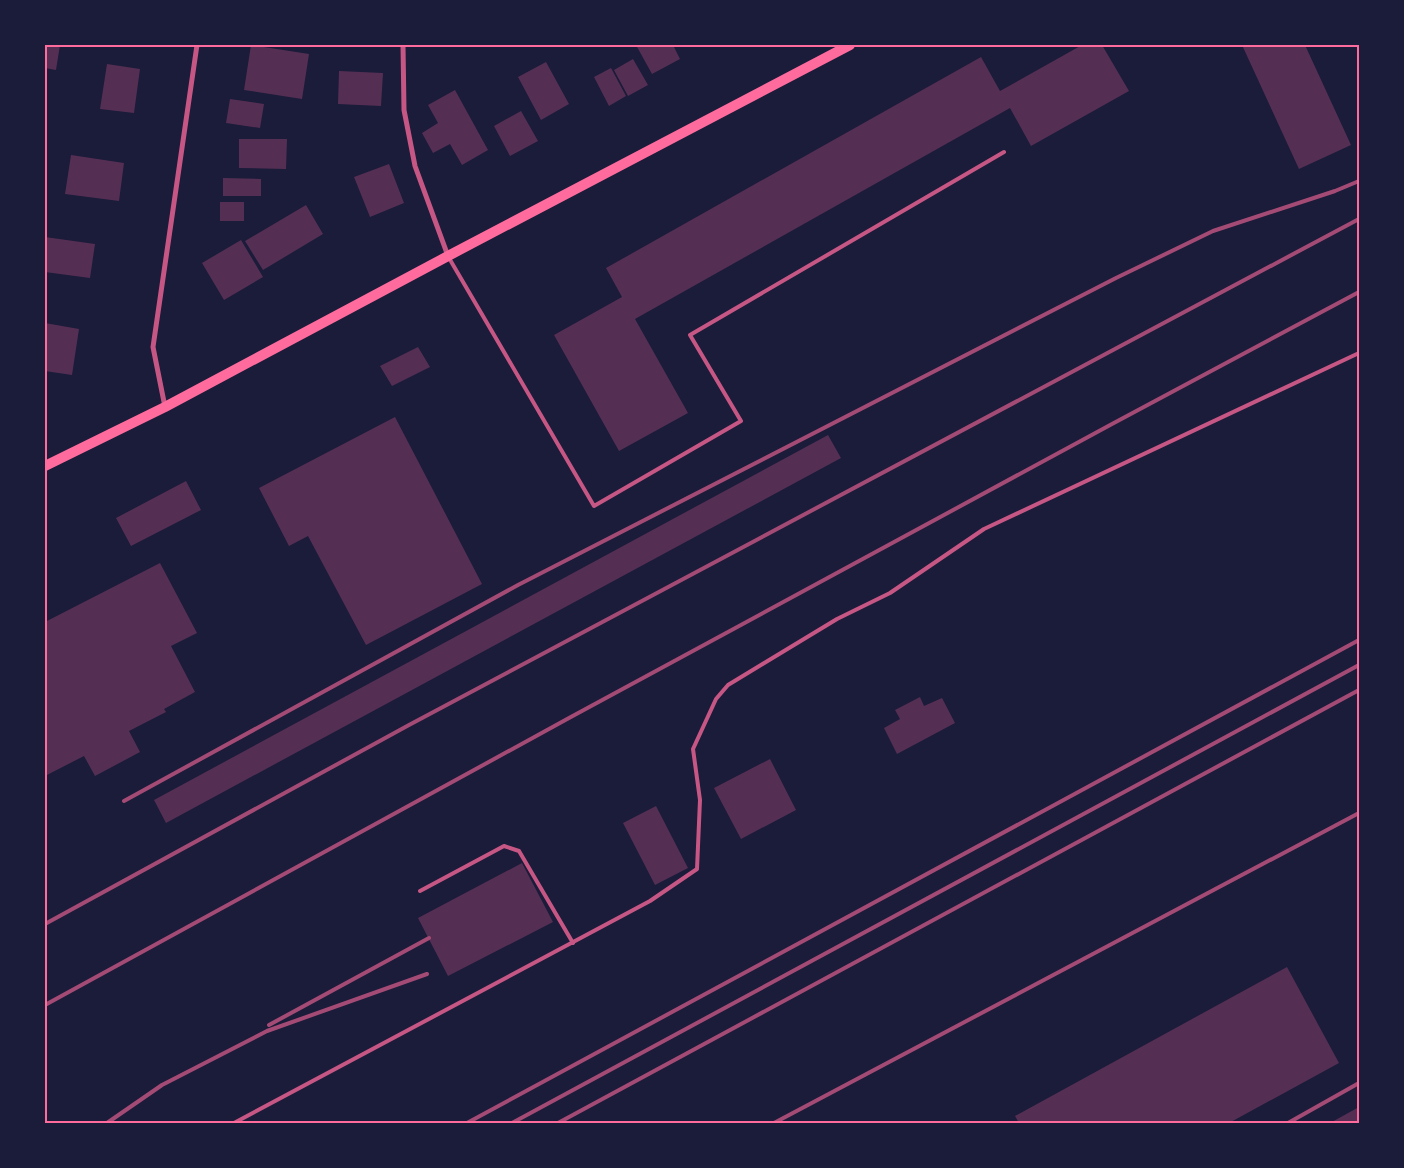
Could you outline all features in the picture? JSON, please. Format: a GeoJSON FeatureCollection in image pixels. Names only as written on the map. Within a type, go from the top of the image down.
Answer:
{"type":"FeatureCollection","features":[{"type":"Feature","properties":{"kind":"main road"},"geometry":{"type":"LineString","coordinates":[[45,466],[165,407],[850,45]]}},
{"type":"Feature","properties":{"kind":"street"},"geometry":{"type":"LineString","coordinates":[[165,407],[153,347],[197,45]]}},
{"type":"Feature","properties":{"kind":"street"},"geometry":{"type":"LineString","coordinates":[[404,45],[404,110],[415,166],[448,256]]}},
{"type":"Feature","properties":{"kind":"lane"},"geometry":{"type":"LineString","coordinates":[[448,256],[594,506],[741,421],[690,334],[1004,152]]}},
{"type":"Feature","properties":{"kind":"lane"},"geometry":{"type":"LineString","coordinates":[[234,1123],[650,901],[696,869],[700,800],[692,749],[716,699],[728,685],[837,619],[890,593],[984,529],[1359,353]]}},
{"type":"Feature","properties":{"kind":"lane"},"geometry":{"type":"LineString","coordinates":[[420,891],[504,846],[519,851],[573,943]]}},
{"type":"Feature","properties":{"kind":"building"},"geometry":{"type":"Polygon","coordinates":[[[45,45],[60,45],[56,70],[45,68],[45,45]]]}},
{"type":"Feature","properties":{"kind":"building"},"geometry":{"type":"Polygon","coordinates":[[[251,45],[309,54],[302,99],[244,90],[251,45]]]}},
{"type":"Feature","properties":{"kind":"building"},"geometry":{"type":"Polygon","coordinates":[[[636,45],[673,45],[680,59],[652,74],[636,45]]]}},
{"type":"Feature","properties":{"kind":"building"},"geometry":{"type":"Polygon","coordinates":[[[1082,45],[1102,45],[1129,91],[1031,146],[1010,108],[635,319],[688,413],[619,451],[554,335],[622,297],[606,268],[981,57],[1000,91],[1082,45]]]}},
{"type":"Feature","properties":{"kind":"building"},"geometry":{"type":"Polygon","coordinates":[[[1242,45],[1305,45],[1351,145],[1299,169],[1242,45]]]}},
{"type":"Feature","properties":{"kind":"building"},"geometry":{"type":"Polygon","coordinates":[[[633,59],[648,85],[628,96],[614,70],[633,59]]]}},
{"type":"Feature","properties":{"kind":"building"},"geometry":{"type":"Polygon","coordinates":[[[546,62],[569,104],[541,120],[518,77],[546,62]]]}},
{"type":"Feature","properties":{"kind":"building"},"geometry":{"type":"Polygon","coordinates":[[[107,64],[140,69],[134,113],[100,109],[107,64]]]}},
{"type":"Feature","properties":{"kind":"building"},"geometry":{"type":"Polygon","coordinates":[[[611,68],[626,96],[609,106],[594,77],[611,68]]]}},
{"type":"Feature","properties":{"kind":"building"},"geometry":{"type":"Polygon","coordinates":[[[339,71],[383,73],[381,106],[338,104],[339,71]]]}},
{"type":"Feature","properties":{"kind":"building"},"geometry":{"type":"Polygon","coordinates":[[[455,90],[488,150],[462,165],[450,144],[433,153],[422,133],[438,123],[428,105],[455,90]]]}},
{"type":"Feature","properties":{"kind":"building"},"geometry":{"type":"Polygon","coordinates":[[[230,99],[264,104],[260,128],[226,123],[230,99]]]}},
{"type":"Feature","properties":{"kind":"building"},"geometry":{"type":"Polygon","coordinates":[[[521,111],[538,141],[510,156],[494,126],[521,111]]]}},
{"type":"Feature","properties":{"kind":"building"},"geometry":{"type":"Polygon","coordinates":[[[239,139],[287,139],[286,169],[239,168],[239,139]]]}},
{"type":"Feature","properties":{"kind":"building"},"geometry":{"type":"Polygon","coordinates":[[[71,155],[124,163],[119,201],[65,194],[71,155]]]}},
{"type":"Feature","properties":{"kind":"building"},"geometry":{"type":"Polygon","coordinates":[[[389,164],[404,203],[370,217],[354,177],[389,164]]]}},
{"type":"Feature","properties":{"kind":"building"},"geometry":{"type":"Polygon","coordinates":[[[223,178],[261,179],[261,196],[223,196],[223,178]]]}},
{"type":"Feature","properties":{"kind":"building"},"geometry":{"type":"Polygon","coordinates":[[[220,202],[244,202],[244,221],[220,221],[220,202]]]}},
{"type":"Feature","properties":{"kind":"building"},"geometry":{"type":"Polygon","coordinates":[[[306,205],[323,234],[263,270],[245,241],[306,205]]]}},
{"type":"Feature","properties":{"kind":"building"},"geometry":{"type":"Polygon","coordinates":[[[45,237],[95,244],[90,278],[45,272],[45,237]]]}},
{"type":"Feature","properties":{"kind":"building"},"geometry":{"type":"Polygon","coordinates":[[[241,240],[263,277],[224,300],[202,263],[241,240]]]}},
{"type":"Feature","properties":{"kind":"building"},"geometry":{"type":"Polygon","coordinates":[[[45,323],[79,329],[72,375],[45,371],[45,323]]]}},
{"type":"Feature","properties":{"kind":"building"},"geometry":{"type":"Polygon","coordinates":[[[418,347],[430,367],[392,386],[380,366],[418,347]]]}},
{"type":"Feature","properties":{"kind":"building"},"geometry":{"type":"Polygon","coordinates":[[[395,417],[482,584],[366,645],[308,536],[289,546],[259,488],[395,417]]]}},
{"type":"Feature","properties":{"kind":"building"},"geometry":{"type":"Polygon","coordinates":[[[828,435],[841,458],[166,823],[154,800],[828,435]]]}},
{"type":"Feature","properties":{"kind":"building"},"geometry":{"type":"Polygon","coordinates":[[[186,481],[201,510],[131,546],[116,518],[186,481]]]}},
{"type":"Feature","properties":{"kind":"building"},"geometry":{"type":"Polygon","coordinates":[[[160,563],[197,633],[171,646],[195,692],[164,709],[166,712],[129,731],[140,752],[95,776],[84,756],[45,776],[45,622],[160,563]]]}},
{"type":"Feature","properties":{"kind":"building"},"geometry":{"type":"Polygon","coordinates":[[[920,697],[924,706],[942,698],[955,723],[897,754],[884,728],[900,719],[895,710],[920,697]]]}},
{"type":"Feature","properties":{"kind":"building"},"geometry":{"type":"Polygon","coordinates":[[[770,759],[796,810],[741,839],[714,788],[770,759]]]}},
{"type":"Feature","properties":{"kind":"building"},"geometry":{"type":"Polygon","coordinates":[[[656,806],[688,868],[655,885],[623,823],[656,806]]]}},
{"type":"Feature","properties":{"kind":"building"},"geometry":{"type":"Polygon","coordinates":[[[522,863],[553,922],[448,976],[418,918],[522,863]]]}},
{"type":"Feature","properties":{"kind":"building"},"geometry":{"type":"Polygon","coordinates":[[[1287,967],[1339,1063],[1229,1123],[1019,1123],[1015,1116],[1287,967]]]}},
{"type":"Feature","properties":{"kind":"building"},"geometry":{"type":"Polygon","coordinates":[[[1359,1107],[1359,1123],[1330,1123],[1359,1107]]]}},
{"type":"Feature","properties":{"kind":"railway"},"geometry":{"type":"LineString","coordinates":[[124,801],[518,585],[1116,278],[1213,231],[1335,191],[1359,181]]}},
{"type":"Feature","properties":{"kind":"railway"},"geometry":{"type":"LineString","coordinates":[[45,924],[409,725],[1359,219]]}},
{"type":"Feature","properties":{"kind":"railway"},"geometry":{"type":"LineString","coordinates":[[45,1005],[569,718],[1359,292]]}},
{"type":"Feature","properties":{"kind":"railway"},"geometry":{"type":"LineString","coordinates":[[467,1123],[1359,640]]}},
{"type":"Feature","properties":{"kind":"railway"},"geometry":{"type":"LineString","coordinates":[[512,1123],[1359,665]]}},
{"type":"Feature","properties":{"kind":"railway"},"geometry":{"type":"LineString","coordinates":[[558,1123],[1359,690]]}},
{"type":"Feature","properties":{"kind":"railway"},"geometry":{"type":"LineString","coordinates":[[774,1123],[1359,813]]}},
{"type":"Feature","properties":{"kind":"railway"},"geometry":{"type":"LineString","coordinates":[[269,1025],[429,938]]}},
{"type":"Feature","properties":{"kind":"railway"},"geometry":{"type":"LineString","coordinates":[[107,1123],[162,1085],[267,1031],[427,974]]}},
{"type":"Feature","properties":{"kind":"railway"},"geometry":{"type":"LineString","coordinates":[[1288,1123],[1359,1083]]}}]}
